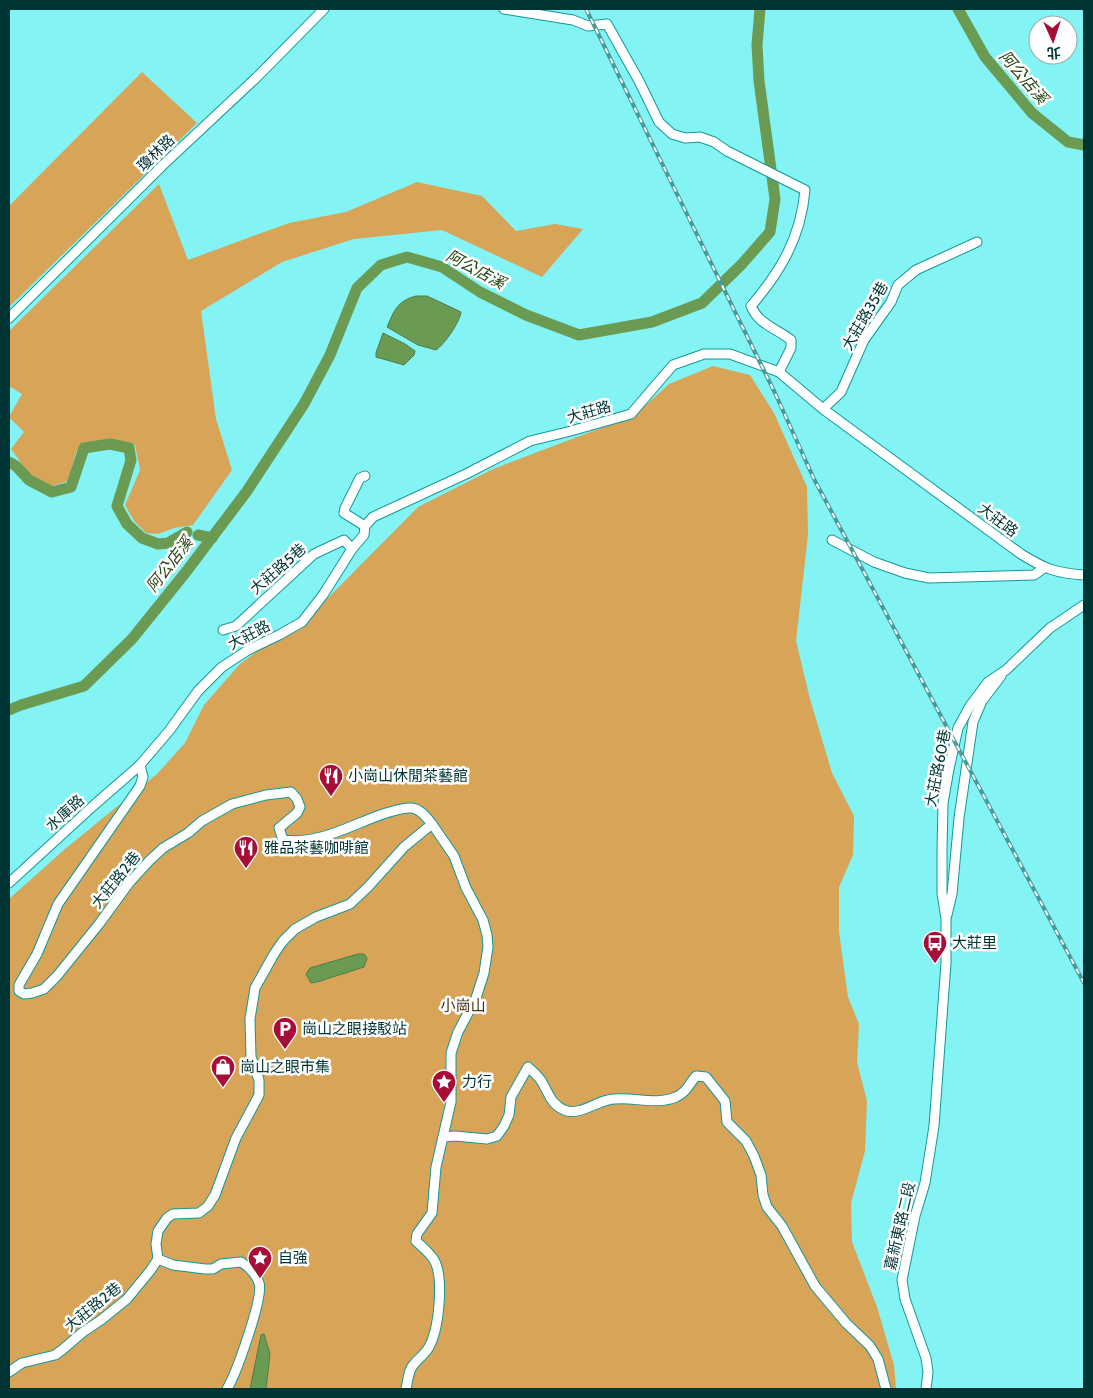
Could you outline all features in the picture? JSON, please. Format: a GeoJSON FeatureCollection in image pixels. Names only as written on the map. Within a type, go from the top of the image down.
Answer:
{"type":"FeatureCollection","features":[{"type":"Feature","properties":{"kind":"street","name":"瓊林路"},"geometry":{"type":"LineString","coordinates":[[9,318],[157,170],[257,77],[324,9]]}},
{"type":"Feature","properties":{"kind":"street"},"geometry":{"type":"LineString","coordinates":[[504,9],[573,20],[588,26],[607,24],[639,81],[659,122],[672,134],[685,138],[700,137],[714,142],[727,151],[805,190],[804,205],[797,232],[785,260],[769,286],[751,306],[754,313],[764,324],[791,340],[791,348],[779,372]]}},
{"type":"Feature","properties":{"kind":"street","name":"大莊路35巷"},"geometry":{"type":"LineString","coordinates":[[823,409],[841,392],[864,340],[891,302],[898,285],[916,270],[976,242]]}},
{"type":"Feature","properties":{"kind":"street","name":"大莊路"},"geometry":{"type":"LineString","coordinates":[[140,765],[169,731],[198,691],[222,667],[248,650],[302,622],[323,595],[352,549],[364,535],[365,526],[373,517],[466,474],[530,441],[631,414],[672,365],[704,354],[730,354],[779,372],[823,409],[1021,554],[1044,568],[1062,574],[1084,575]]}},
{"type":"Feature","properties":{"kind":"street"},"geometry":{"type":"LineString","coordinates":[[365,476],[360,478],[345,508],[344,514],[365,526]]}},
{"type":"Feature","properties":{"kind":"street","name":"大莊路5巷"},"geometry":{"type":"LineString","coordinates":[[224,630],[236,626],[314,554],[344,540],[352,549]]}},
{"type":"Feature","properties":{"kind":"street"},"geometry":{"type":"LineString","coordinates":[[832,540],[874,562],[905,573],[929,578],[1034,575],[1044,568]]}},
{"type":"Feature","properties":{"kind":"street","name":"大莊路60巷"},"geometry":{"type":"LineString","coordinates":[[946,919],[952,894],[959,818],[972,722],[982,701],[1006,670],[1050,628],[1084,606]]}},
{"type":"Feature","properties":{"kind":"street","name":"大莊路60巷"},"geometry":{"type":"LineString","coordinates":[[934,1126],[946,963],[946,919],[942,893],[943,803],[958,728],[970,706],[988,682],[1006,670]]}},
{"type":"Feature","properties":{"kind":"street","name":"大莊路2巷"},"geometry":{"type":"LineString","coordinates":[[140,765],[143,777],[140,786],[58,904],[37,954],[20,985],[19,991],[24,994],[32,994],[44,989],[57,976],[129,883],[163,848],[188,833],[202,821],[232,804],[266,795],[291,792],[297,799],[300,807],[297,813],[279,828],[283,840],[308,839],[338,832],[401,809],[412,808],[418,810],[432,824],[454,856],[466,888],[483,920],[488,947],[484,973],[476,998],[458,1032],[451,1053],[451,1102],[436,1167],[432,1213],[417,1234],[416,1241],[436,1263],[438,1274],[438,1319],[434,1338],[428,1349],[412,1365],[406,1389]]}},
{"type":"Feature","properties":{"kind":"street","name":"水庫路"},"geometry":{"type":"LineString","coordinates":[[9,883],[140,765]]}},
{"type":"Feature","properties":{"kind":"street"},"geometry":{"type":"LineString","coordinates":[[227,1389],[237,1369],[254,1316],[260,1284],[254,1273],[242,1262],[221,1264],[213,1269],[205,1269],[172,1265],[158,1259],[156,1244],[158,1231],[167,1218],[173,1214],[199,1212],[208,1206],[215,1195],[236,1138],[259,1095],[259,1080],[252,1057],[250,1019],[255,988],[274,954],[295,929],[316,917],[350,904],[404,847],[432,824]]}},
{"type":"Feature","properties":{"kind":"street"},"geometry":{"type":"LineString","coordinates":[[444,1137],[455,1136],[487,1139],[497,1136],[509,1115],[511,1097],[528,1067],[543,1082],[554,1104],[565,1110],[574,1111],[606,1100],[620,1098],[653,1101],[674,1098],[687,1091],[696,1076],[706,1077],[725,1101],[727,1122],[746,1141],[754,1156],[761,1175],[763,1196],[767,1207],[782,1226],[815,1286],[846,1323],[870,1346],[878,1359],[886,1389]]}},
{"type":"Feature","properties":{"kind":"street","name":"嘉新東路二段"},"geometry":{"type":"LineString","coordinates":[[926,1389],[928,1372],[926,1358],[905,1299],[902,1280],[915,1216],[925,1183],[934,1126]]}},
{"type":"Feature","properties":{"kind":"street","name":"大莊路2巷"},"geometry":{"type":"LineString","coordinates":[[9,1372],[22,1363],[55,1355],[62,1350],[127,1299],[158,1259]]}},
{"type":"Feature","properties":{"kind":"green space"},"geometry":{"type":"Polygon","coordinates":[[[142,72],[197,123],[9,307],[9,206],[142,72]]]}},
{"type":"Feature","properties":{"kind":"green space"},"geometry":{"type":"Polygon","coordinates":[[[417,182],[482,196],[516,231],[555,224],[583,229],[542,277],[442,230],[354,239],[282,262],[201,311],[216,419],[232,470],[193,525],[174,528],[158,534],[146,533],[134,521],[125,505],[140,470],[135,445],[109,440],[83,443],[76,452],[68,481],[52,486],[29,474],[11,449],[24,432],[9,417],[22,394],[9,386],[9,331],[159,184],[188,260],[289,223],[346,212],[417,182]]]}},
{"type":"Feature","properties":{"kind":"green space","name":"小崗山"},"geometry":{"type":"Polygon","coordinates":[[[713,366],[750,375],[774,413],[807,487],[808,535],[796,641],[810,699],[832,773],[854,816],[853,855],[839,887],[839,932],[848,997],[859,1024],[857,1062],[867,1101],[865,1151],[851,1203],[852,1242],[877,1307],[894,1365],[896,1389],[9,1389],[9,899],[65,849],[157,774],[185,743],[204,705],[240,664],[327,599],[418,507],[493,469],[635,415],[669,384],[713,366]]]}},
{"type":"Feature","properties":{"kind":"shaded area"},"geometry":{"type":"Polygon","coordinates":[[[416,296],[427,296],[461,312],[451,333],[436,350],[418,345],[387,327],[397,307],[404,301],[416,296]]]}},
{"type":"Feature","properties":{"kind":"shaded area"},"geometry":{"type":"Polygon","coordinates":[[[383,333],[415,351],[414,355],[404,365],[376,357],[383,333]]]}},
{"type":"Feature","properties":{"kind":"shaded area"},"geometry":{"type":"Polygon","coordinates":[[[358,954],[364,954],[367,958],[364,967],[311,983],[306,974],[310,968],[358,954]]]}},
{"type":"Feature","properties":{"kind":"shaded area"},"geometry":{"type":"Polygon","coordinates":[[[264,1334],[270,1354],[266,1389],[250,1389],[261,1335],[264,1334]]]}},
{"type":"Feature","properties":{"kind":"waterway","name":"阿公店溪"},"geometry":{"type":"LineString","coordinates":[[9,710],[84,686],[132,639],[186,572],[247,491],[304,404],[330,355],[357,288],[381,265],[407,257],[442,267],[480,292],[526,315],[579,335],[652,322],[702,303],[742,264],[770,232],[775,199],[759,81],[757,45],[760,9]]}},
{"type":"Feature","properties":{"kind":"waterway","name":"阿公店溪"},"geometry":{"type":"LineString","coordinates":[[958,9],[985,57],[1032,113],[1068,142],[1084,145]]}},
{"type":"Feature","properties":{"kind":"waterway"},"geometry":{"type":"LineString","coordinates":[[9,462],[16,466],[29,480],[52,492],[71,487],[84,448],[110,444],[129,448],[131,460],[117,506],[127,524],[142,538],[158,544],[168,543],[187,532]]}},
{"type":"Feature","properties":{"kind":"waterway"},"geometry":{"type":"LineString","coordinates":[[198,535],[212,538]]}},
{"type":"Feature","properties":{"kind":"railway"},"geometry":{"type":"LineString","coordinates":[[586,9],[775,393],[814,479],[1084,983]]}},
{"type":"Feature","properties":{"kind":"place","name":"小崗山休閒茶藝館"},"geometry":{"type":"Point","coordinates":[331,797]}},
{"type":"Feature","properties":{"kind":"place","name":"雅品茶藝咖啡館"},"geometry":{"type":"Point","coordinates":[246,869]}},
{"type":"Feature","properties":{"kind":"place","name":"大莊里"},"geometry":{"type":"Point","coordinates":[935,964]}},
{"type":"Feature","properties":{"kind":"place","name":"崗山之眼接駁站"},"geometry":{"type":"Point","coordinates":[285,1050]}},
{"type":"Feature","properties":{"kind":"place","name":"崗山之眼市集"},"geometry":{"type":"Point","coordinates":[223,1088]}},
{"type":"Feature","properties":{"kind":"place","name":"力行"},"geometry":{"type":"Point","coordinates":[444,1103]}},
{"type":"Feature","properties":{"kind":"place","name":"自強"},"geometry":{"type":"Point","coordinates":[260,1279]}}]}
